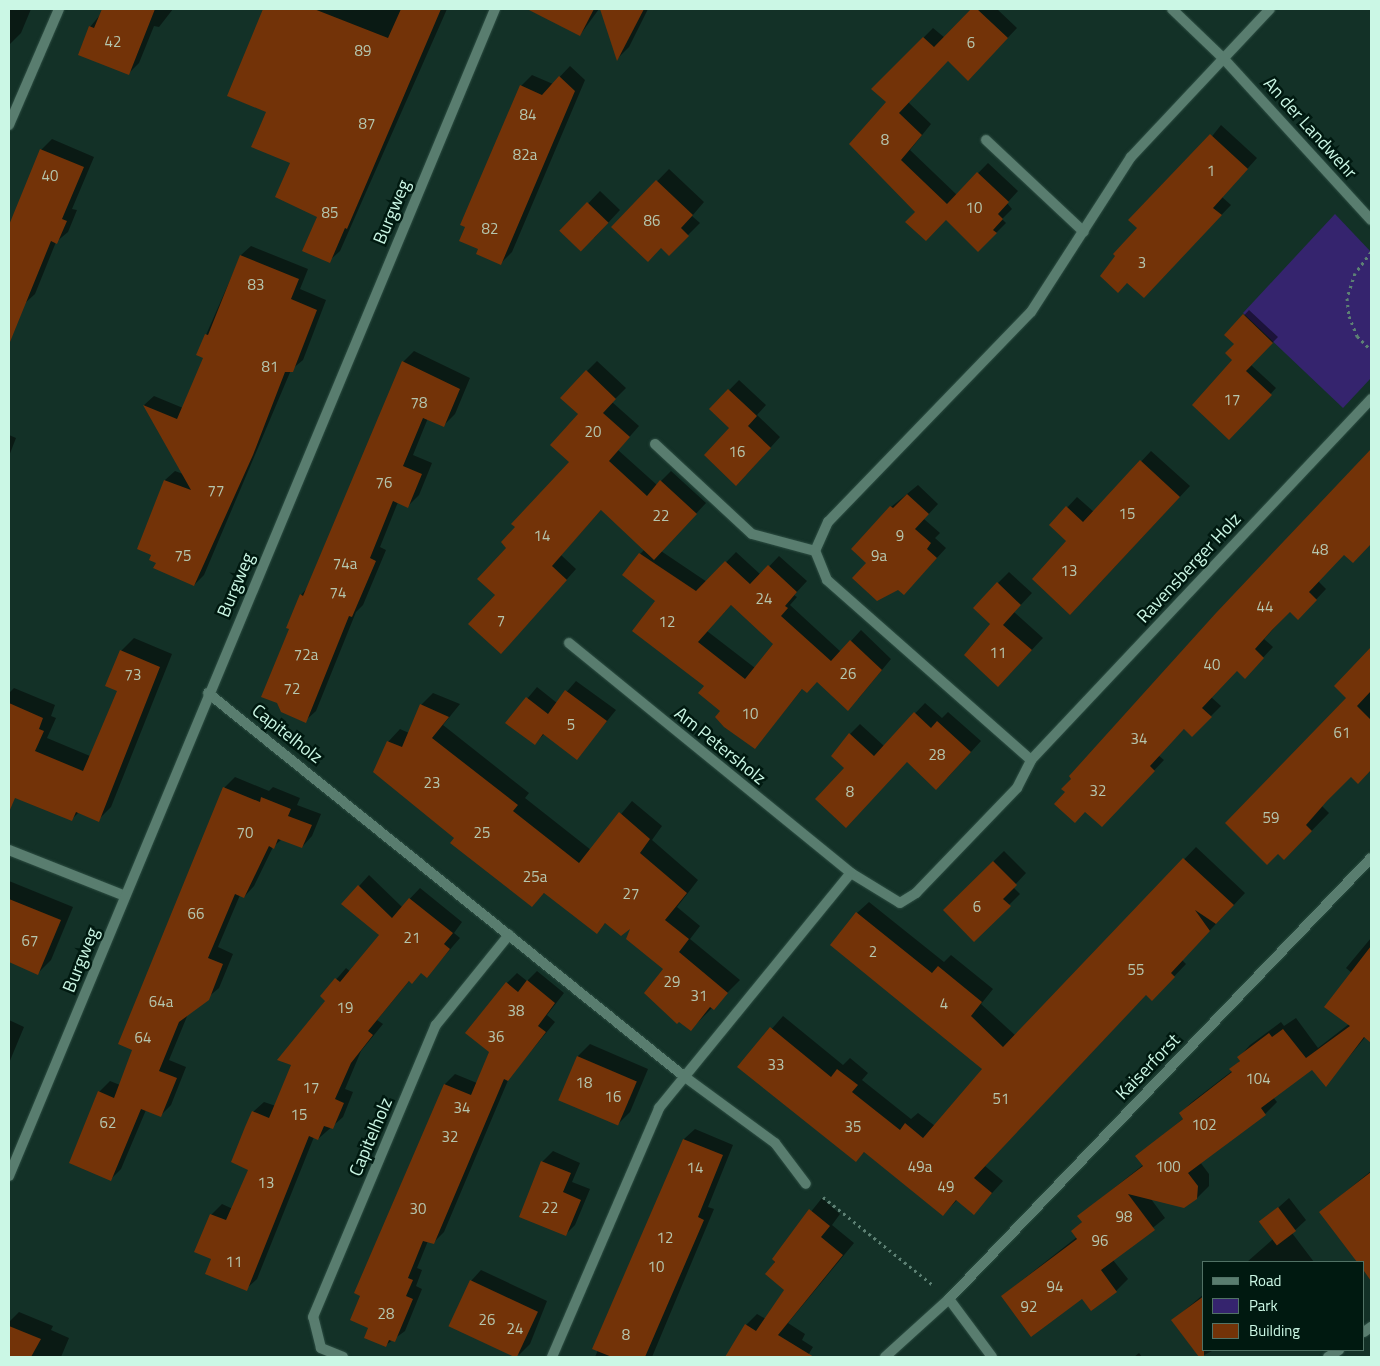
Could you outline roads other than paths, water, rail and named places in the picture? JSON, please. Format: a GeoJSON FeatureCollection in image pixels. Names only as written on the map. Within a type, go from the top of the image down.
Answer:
{"type":"FeatureCollection","features":[{"type":"Feature","properties":{"kind":"street"},"geometry":{"type":"LineString","coordinates":[[9,125],[59,9]]}},
{"type":"Feature","properties":{"kind":"street","name":"Burgweg"},"geometry":{"type":"LineString","coordinates":[[9,1176],[208,693],[495,9]]}},
{"type":"Feature","properties":{"kind":"street","name":"An der Landwehr"},"geometry":{"type":"LineString","coordinates":[[1172,9],[1224,58],[1371,220]]}},
{"type":"Feature","properties":{"kind":"street"},"geometry":{"type":"LineString","coordinates":[[1031,760],[827,580],[815,551],[828,522],[1031,312],[1131,158],[1270,9]]}},
{"type":"Feature","properties":{"kind":"street"},"geometry":{"type":"LineString","coordinates":[[986,140],[1084,232]]}},
{"type":"Feature","properties":{"kind":"street","name":"Ravensberger Holz"},"geometry":{"type":"LineString","coordinates":[[980,827],[1017,788],[1031,760],[1371,398]]}},
{"type":"Feature","properties":{"kind":"street"},"geometry":{"type":"LineString","coordinates":[[655,444],[752,534],[815,551]]}},
{"type":"Feature","properties":{"kind":"street","name":"Am Petersholz"},"geometry":{"type":"LineString","coordinates":[[569,643],[851,873],[900,903],[916,893],[980,827]]}},
{"type":"Feature","properties":{"kind":"street","name":"Capitelholz"},"geometry":{"type":"LineString","coordinates":[[208,693],[685,1077],[775,1144],[806,1184]]}},
{"type":"Feature","properties":{"kind":"street"},"geometry":{"type":"LineString","coordinates":[[9,850],[125,896]]}},
{"type":"Feature","properties":{"kind":"street","name":"Kaiserforst"},"geometry":{"type":"LineString","coordinates":[[885,1357],[949,1299],[1371,858]]}},
{"type":"Feature","properties":{"kind":"street"},"geometry":{"type":"LineString","coordinates":[[552,1357],[659,1108],[851,873]]}},
{"type":"Feature","properties":{"kind":"street","name":"Capitelholz"},"geometry":{"type":"LineString","coordinates":[[343,1357],[321,1348],[313,1317],[436,1025],[509,935]]}},
{"type":"Feature","properties":{"kind":"street"},"geometry":{"type":"LineString","coordinates":[[949,1299],[992,1357]]}}]}
